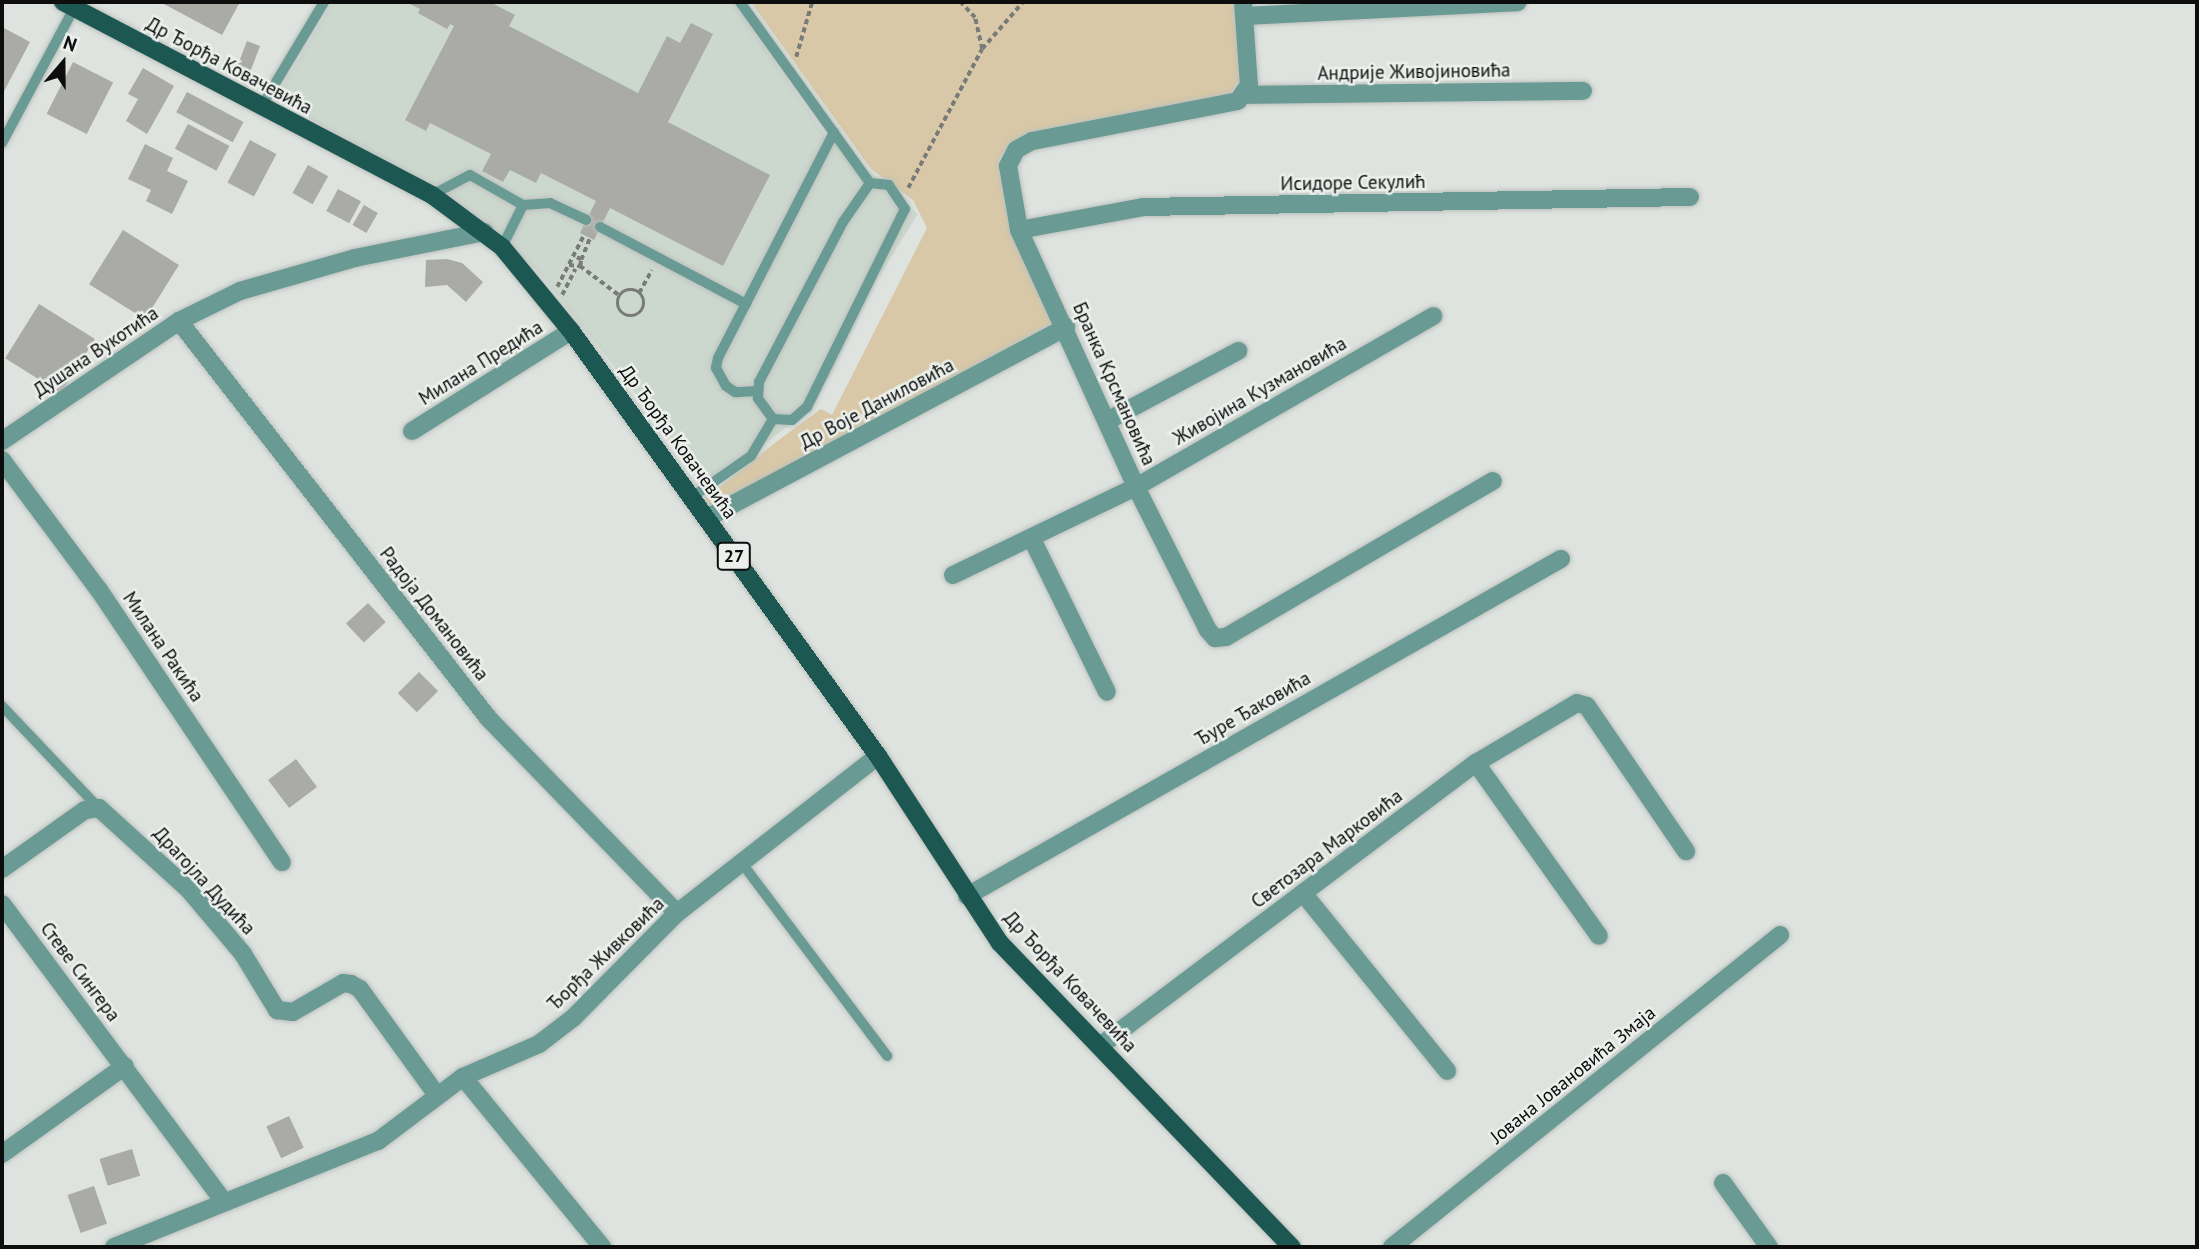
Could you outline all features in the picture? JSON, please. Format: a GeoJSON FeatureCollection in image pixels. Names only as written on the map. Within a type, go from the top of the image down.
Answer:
{"type":"FeatureCollection","features":[{"type":"Feature","properties":{"kind":"main road","name":"Др Ђорђа Ковачевића"},"geometry":{"type":"LineString","coordinates":[[68,5],[432,195],[502,247],[572,331],[878,756],[1000,943],[1292,1247]]}},
{"type":"Feature","properties":{"kind":"street"},"geometry":{"type":"LineString","coordinates":[[1245,95],[1249,85],[1243,9],[1518,2]]}},
{"type":"Feature","properties":{"kind":"street","name":"Андрије Живојиновића"},"geometry":{"type":"LineString","coordinates":[[1245,95],[1583,91]]}},
{"type":"Feature","properties":{"kind":"street","name":"Бранка Крсмановића"},"geometry":{"type":"LineString","coordinates":[[1245,95],[1238,101],[1032,141],[1016,150],[1008,166],[1019,230],[1066,327],[1136,487],[1215,638],[1226,637],[1493,481]]}},
{"type":"Feature","properties":{"kind":"street","name":"Исидоре Секулић"},"geometry":{"type":"LineString","coordinates":[[1019,230],[1143,207],[1690,197]]}},
{"type":"Feature","properties":{"kind":"street","name":"Душана Вукотића"},"geometry":{"type":"LineString","coordinates":[[2,442],[179,321],[240,291],[355,258],[484,232]]}},
{"type":"Feature","properties":{"kind":"street","name":"Живојина Кузмановића"},"geometry":{"type":"LineString","coordinates":[[953,575],[1136,487],[1433,316]]}},
{"type":"Feature","properties":{"kind":"street","name":"Радоја Домановића"},"geometry":{"type":"LineString","coordinates":[[179,321],[489,719],[677,913]]}},
{"type":"Feature","properties":{"kind":"street","name":"Др Воје Даниловића"},"geometry":{"type":"LineString","coordinates":[[707,518],[1066,327]]}},
{"type":"Feature","properties":{"kind":"street","name":"Милана Предића"},"geometry":{"type":"LineString","coordinates":[[412,430],[572,331]]}},
{"type":"Feature","properties":{"kind":"street"},"geometry":{"type":"LineString","coordinates":[[1107,421],[1238,351]]}},
{"type":"Feature","properties":{"kind":"street","name":"Милана Ракића"},"geometry":{"type":"LineString","coordinates":[[2,460],[99,590],[282,862]]}},
{"type":"Feature","properties":{"kind":"street"},"geometry":{"type":"LineString","coordinates":[[1032,539],[1107,692]]}},
{"type":"Feature","properties":{"kind":"street","name":"Ђуре Ђаковића"},"geometry":{"type":"LineString","coordinates":[[967,896],[1561,559]]}},
{"type":"Feature","properties":{"kind":"street","name":"Светозара Марковића"},"geometry":{"type":"LineString","coordinates":[[1100,1045],[1476,763],[1577,703],[1587,706],[1686,851]]}},
{"type":"Feature","properties":{"kind":"street","name":"Ђорђа Живковића"},"geometry":{"type":"LineString","coordinates":[[114,1247],[377,1140],[436,1094],[463,1077],[539,1044],[573,1018],[677,913],[878,756]]}},
{"type":"Feature","properties":{"kind":"street"},"geometry":{"type":"LineString","coordinates":[[1476,763],[1599,936]]}},
{"type":"Feature","properties":{"kind":"street"},"geometry":{"type":"LineString","coordinates":[[2,869],[85,810],[99,808]]}},
{"type":"Feature","properties":{"kind":"street","name":"Драгојла Дудића"},"geometry":{"type":"LineString","coordinates":[[99,808],[189,890],[243,954],[277,1010],[293,1012],[343,984],[351,984],[360,989],[436,1094]]}},
{"type":"Feature","properties":{"kind":"street"},"geometry":{"type":"LineString","coordinates":[[1303,893],[1447,1071]]}},
{"type":"Feature","properties":{"kind":"street","name":"Стеве Сингера"},"geometry":{"type":"LineString","coordinates":[[2,904],[223,1201]]}},
{"type":"Feature","properties":{"kind":"street","name":"Јована Јовановића Змаја"},"geometry":{"type":"LineString","coordinates":[[1392,1247],[1780,935]]}},
{"type":"Feature","properties":{"kind":"street"},"geometry":{"type":"LineString","coordinates":[[2,1154],[125,1066]]}},
{"type":"Feature","properties":{"kind":"street"},"geometry":{"type":"LineString","coordinates":[[463,1077],[602,1247]]}},
{"type":"Feature","properties":{"kind":"street"},"geometry":{"type":"LineString","coordinates":[[1723,1183],[1769,1247]]}},
{"type":"Feature","properties":{"kind":"lane"},"geometry":{"type":"LineString","coordinates":[[261,107],[324,2]]}},
{"type":"Feature","properties":{"kind":"lane"},"geometry":{"type":"LineString","coordinates":[[740,2],[870,183],[889,186],[902,198],[904,218],[812,398],[792,419],[773,419],[763,411],[757,391],[843,222],[870,183]]}},
{"type":"Feature","properties":{"kind":"lane"},"geometry":{"type":"LineString","coordinates":[[2,143],[68,5]]}},
{"type":"Feature","properties":{"kind":"lane"},"geometry":{"type":"LineString","coordinates":[[757,391],[734,392],[719,378],[716,368],[834,132]]}},
{"type":"Feature","properties":{"kind":"lane"},"geometry":{"type":"LineString","coordinates":[[432,195],[470,175],[523,205],[550,204],[586,220]]}},
{"type":"Feature","properties":{"kind":"lane"},"geometry":{"type":"LineString","coordinates":[[502,247],[523,205]]}},
{"type":"Feature","properties":{"kind":"lane"},"geometry":{"type":"LineString","coordinates":[[600,227],[746,304]]}},
{"type":"Feature","properties":{"kind":"lane"},"geometry":{"type":"LineString","coordinates":[[692,497],[751,456],[773,419]]}},
{"type":"Feature","properties":{"kind":"lane"},"geometry":{"type":"LineString","coordinates":[[2,706],[99,808]]}},
{"type":"Feature","properties":{"kind":"lane"},"geometry":{"type":"LineString","coordinates":[[741,862],[887,1056]]}},
{"type":"Feature","properties":{"kind":"path"},"geometry":{"type":"LineString","coordinates":[[790,72],[813,2]]}},
{"type":"Feature","properties":{"kind":"path"},"geometry":{"type":"LineString","coordinates":[[960,2],[975,18],[982,49]]}},
{"type":"Feature","properties":{"kind":"path"},"geometry":{"type":"LineString","coordinates":[[902,198],[982,49],[1023,2]]}},
{"type":"Feature","properties":{"kind":"path"},"geometry":{"type":"LineString","coordinates":[[552,305],[584,235]]}},
{"type":"Feature","properties":{"kind":"path"},"geometry":{"type":"LineString","coordinates":[[552,305],[575,269],[580,266],[590,238]]}},
{"type":"Feature","properties":{"kind":"path"},"geometry":{"type":"LineString","coordinates":[[574,256],[581,260]]}},
{"type":"Feature","properties":{"kind":"path"},"geometry":{"type":"LineString","coordinates":[[639,293],[660,258]]}},
{"type":"Feature","properties":{"kind":"path"},"geometry":{"type":"LineString","coordinates":[[569,265],[575,269]]}},
{"type":"Feature","properties":{"kind":"path"},"geometry":{"type":"LineString","coordinates":[[580,266],[620,296],[622,312],[633,316],[644,303],[639,293],[629,290],[620,296]]}},
{"type":"Feature","properties":{"kind":"shaded area"},"geometry":{"type":"Polygon","coordinates":[[[333,2],[733,2],[825,135],[918,214],[878,278],[831,375],[795,421],[717,479],[704,479],[542,276],[490,227],[436,190],[275,99],[333,2]]]}},
{"type":"Feature","properties":{"kind":"shaded area"},"geometry":{"type":"Polygon","coordinates":[[[751,2],[1235,2],[1241,79],[1230,94],[1024,135],[1008,144],[999,160],[1011,224],[1058,320],[711,508],[705,499],[776,442],[821,409],[832,415],[927,228],[913,200],[871,169],[751,2]]]}},
{"type":"Feature","properties":{"kind":"building"},"geometry":{"type":"Polygon","coordinates":[[[160,2],[240,2],[222,35],[160,2]]]}},
{"type":"Feature","properties":{"kind":"building"},"geometry":{"type":"Polygon","coordinates":[[[406,2],[490,2],[515,15],[509,26],[638,93],[667,36],[680,43],[691,23],[713,34],[668,122],[770,175],[723,266],[610,208],[594,240],[580,233],[596,201],[541,173],[536,183],[510,170],[503,182],[482,171],[491,154],[430,123],[426,131],[405,120],[454,26],[450,24],[447,29],[418,13],[420,9],[406,2]]]}},
{"type":"Feature","properties":{"kind":"building"},"geometry":{"type":"Polygon","coordinates":[[[2,27],[30,42],[2,95],[2,27]]]}},
{"type":"Feature","properties":{"kind":"building"},"geometry":{"type":"Polygon","coordinates":[[[247,41],[260,46],[250,71],[237,66],[247,41]]]}},
{"type":"Feature","properties":{"kind":"building"},"geometry":{"type":"Polygon","coordinates":[[[73,62],[113,82],[87,134],[47,114],[73,62]]]}},
{"type":"Feature","properties":{"kind":"building"},"geometry":{"type":"Polygon","coordinates":[[[143,68],[174,86],[147,134],[126,121],[138,99],[128,94],[143,68]]]}},
{"type":"Feature","properties":{"kind":"building"},"geometry":{"type":"Polygon","coordinates":[[[187,92],[244,122],[233,142],[176,112],[187,92]]]}},
{"type":"Feature","properties":{"kind":"building"},"geometry":{"type":"Polygon","coordinates":[[[188,124],[229,146],[216,171],[175,149],[188,124]]]}},
{"type":"Feature","properties":{"kind":"building"},"geometry":{"type":"Polygon","coordinates":[[[250,140],[276,154],[254,196],[227,182],[250,140]]]}},
{"type":"Feature","properties":{"kind":"building"},"geometry":{"type":"Polygon","coordinates":[[[145,144],[173,158],[167,171],[188,181],[172,214],[146,201],[151,190],[128,179],[145,144]]]}},
{"type":"Feature","properties":{"kind":"building"},"geometry":{"type":"Polygon","coordinates":[[[308,165],[328,176],[313,204],[292,193],[308,165]]]}},
{"type":"Feature","properties":{"kind":"building"},"geometry":{"type":"Polygon","coordinates":[[[338,189],[361,201],[349,223],[326,211],[338,189]]]}},
{"type":"Feature","properties":{"kind":"building"},"geometry":{"type":"Polygon","coordinates":[[[364,205],[378,213],[366,233],[352,225],[364,205]]]}},
{"type":"Feature","properties":{"kind":"building"},"geometry":{"type":"Polygon","coordinates":[[[123,230],[179,265],[145,319],[89,284],[123,230]]]}},
{"type":"Feature","properties":{"kind":"building"},"geometry":{"type":"Polygon","coordinates":[[[447,259],[462,263],[483,282],[466,302],[447,285],[425,287],[426,260],[447,259]]]}},
{"type":"Feature","properties":{"kind":"building"},"geometry":{"type":"Polygon","coordinates":[[[39,304],[95,339],[61,393],[5,358],[39,304]]]}},
{"type":"Feature","properties":{"kind":"building"},"geometry":{"type":"Polygon","coordinates":[[[368,603],[386,622],[364,642],[346,623],[368,603]]]}},
{"type":"Feature","properties":{"kind":"building"},"geometry":{"type":"Polygon","coordinates":[[[419,672],[438,691],[417,712],[398,693],[419,672]]]}},
{"type":"Feature","properties":{"kind":"building"},"geometry":{"type":"Polygon","coordinates":[[[296,759],[317,787],[289,808],[268,780],[296,759]]]}},
{"type":"Feature","properties":{"kind":"building"},"geometry":{"type":"Polygon","coordinates":[[[289,1116],[304,1148],[281,1158],[266,1127],[289,1116]]]}},
{"type":"Feature","properties":{"kind":"building"},"geometry":{"type":"Polygon","coordinates":[[[132,1149],[140,1176],[108,1186],[99,1159],[132,1149]]]}},
{"type":"Feature","properties":{"kind":"building"},"geometry":{"type":"Polygon","coordinates":[[[94,1186],[107,1224],[81,1233],[68,1195],[94,1186]]]}}]}
